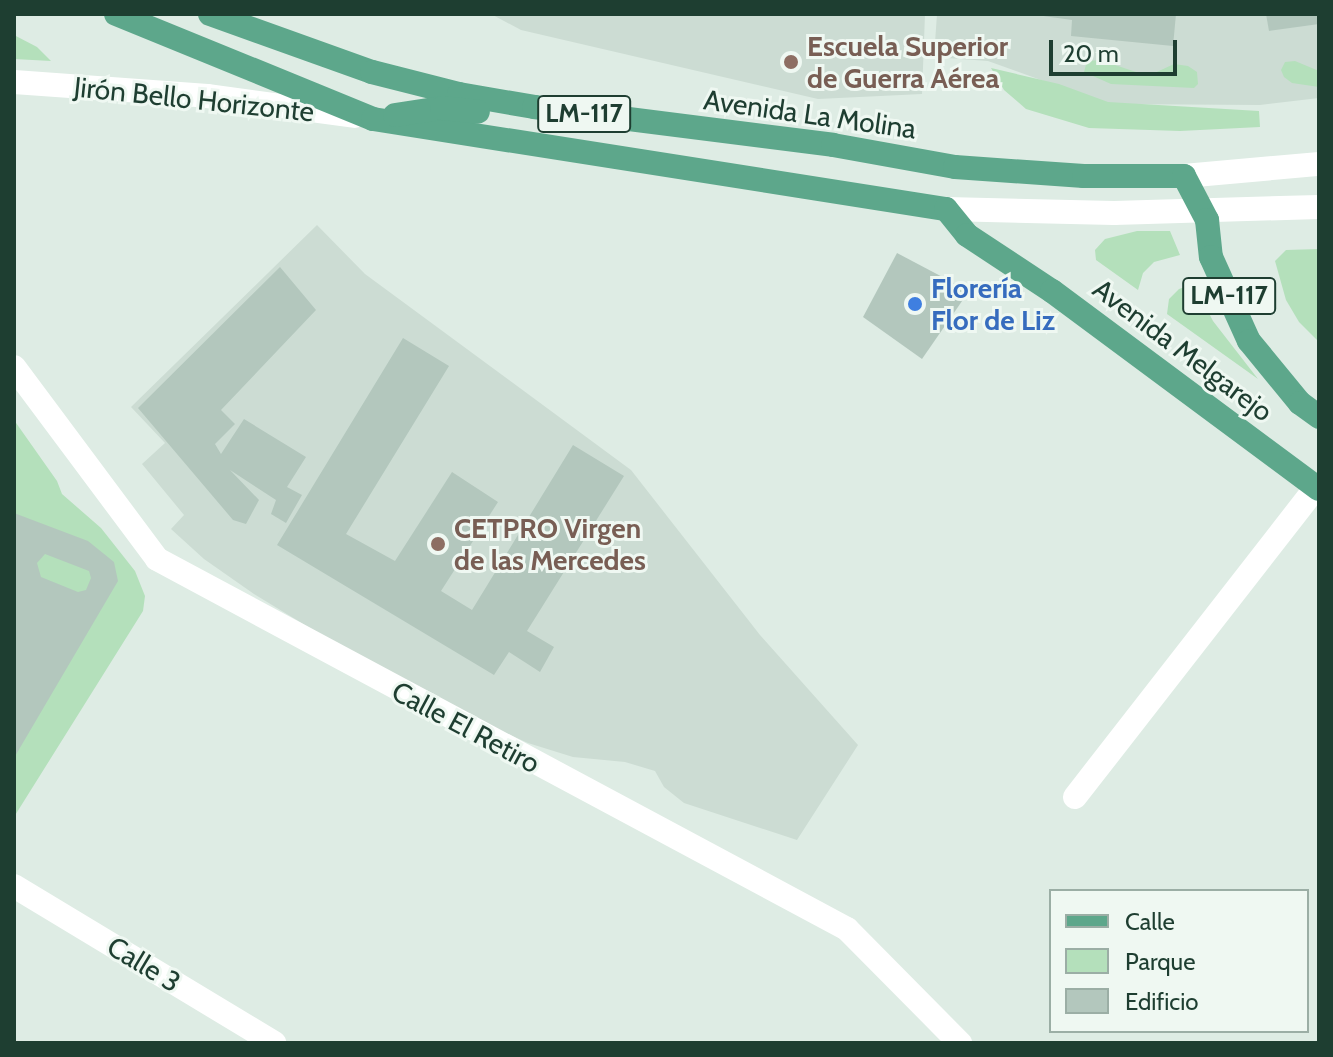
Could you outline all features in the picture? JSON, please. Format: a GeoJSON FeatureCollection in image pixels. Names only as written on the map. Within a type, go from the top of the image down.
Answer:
{"type":"FeatureCollection","features":[{"type":"Feature","properties":{"kind":"main road","name":"LM-117"},"geometry":{"type":"LineString","coordinates":[[116,14],[373,119],[946,209]]}},
{"type":"Feature","properties":{"kind":"main road","name":"Avenida La Molina"},"geometry":{"type":"LineString","coordinates":[[210,14],[372,72],[459,94],[833,145],[955,167],[1084,176],[1184,176]]}},
{"type":"Feature","properties":{"kind":"main road"},"geometry":{"type":"LineString","coordinates":[[373,119],[442,108],[705,142],[740,134]]}},
{"type":"Feature","properties":{"kind":"main road","name":"Avenida Melgarejo"},"geometry":{"type":"LineString","coordinates":[[1184,176],[1203,212],[1211,257],[1249,341],[1300,403],[1319,417]]}},
{"type":"Feature","properties":{"kind":"main road","name":"Avenida Melgarejo"},"geometry":{"type":"LineString","coordinates":[[946,209],[967,235],[1033,277],[1318,488]]}},
{"type":"Feature","properties":{"kind":"street","name":"Jirón Bello Horizonte"},"geometry":{"type":"LineString","coordinates":[[14,82],[207,96],[373,119]]}},
{"type":"Feature","properties":{"kind":"street","name":"Avenida La Molina"},"geometry":{"type":"LineString","coordinates":[[1184,176],[1319,164]]}},
{"type":"Feature","properties":{"kind":"street","name":"LM-117"},"geometry":{"type":"LineString","coordinates":[[946,209],[1203,212],[1319,207]]}},
{"type":"Feature","properties":{"kind":"street","name":"Calle El Retiro"},"geometry":{"type":"LineString","coordinates":[[14,367],[157,559],[847,929],[960,1043]]}},
{"type":"Feature","properties":{"kind":"street"},"geometry":{"type":"LineString","coordinates":[[1075,797],[1318,488]]}},
{"type":"Feature","properties":{"kind":"street","name":"Calle 3"},"geometry":{"type":"LineString","coordinates":[[14,886],[274,1043]]}},
{"type":"Feature","properties":{"kind":"shaded area","name":"Escuela Superior de Guerra Aérea"},"geometry":{"type":"Polygon","coordinates":[[[491,14],[925,14],[922,94],[818,99],[521,30],[491,14]]]}},
{"type":"Feature","properties":{"kind":"shaded area"},"geometry":{"type":"Polygon","coordinates":[[[937,14],[1319,14],[1319,98],[1260,105],[1107,104],[988,61],[934,57],[937,14]]]}},
{"type":"Feature","properties":{"kind":"shaded area","name":"CETPRO Virgen de las Mercedes"},"geometry":{"type":"Polygon","coordinates":[[[317,225],[365,274],[631,470],[760,635],[858,745],[797,840],[684,803],[664,787],[655,771],[625,762],[573,757],[528,743],[415,692],[254,594],[204,559],[171,529],[184,515],[142,464],[165,443],[131,407],[317,225]]]}},
{"type":"Feature","properties":{"kind":"green space"},"geometry":{"type":"Polygon","coordinates":[[[14,35],[37,47],[51,61],[14,59],[14,35]]]}},
{"type":"Feature","properties":{"kind":"green space"},"geometry":{"type":"Polygon","coordinates":[[[1100,60],[1148,76],[1174,64],[1188,66],[1197,72],[1198,84],[1194,88],[1111,84],[1084,72],[1087,61],[1100,60]]]}},
{"type":"Feature","properties":{"kind":"green space"},"geometry":{"type":"Polygon","coordinates":[[[1295,61],[1319,71],[1319,87],[1292,83],[1284,77],[1281,70],[1285,62],[1295,61]]]}},
{"type":"Feature","properties":{"kind":"green space"},"geometry":{"type":"Polygon","coordinates":[[[991,68],[1059,84],[1108,102],[1259,111],[1260,127],[1180,131],[1089,128],[1026,109],[1004,90],[991,68]]]}},
{"type":"Feature","properties":{"kind":"green space"},"geometry":{"type":"Polygon","coordinates":[[[1137,231],[1170,231],[1180,255],[1154,262],[1143,273],[1138,290],[1096,260],[1095,250],[1105,239],[1137,231]]]}},
{"type":"Feature","properties":{"kind":"green space"},"geometry":{"type":"Polygon","coordinates":[[[1319,249],[1319,342],[1299,322],[1286,300],[1275,261],[1286,250],[1319,249]]]}},
{"type":"Feature","properties":{"kind":"green space"},"geometry":{"type":"Polygon","coordinates":[[[1194,284],[1213,321],[1258,379],[1167,314],[1169,299],[1179,289],[1194,284]]]}},
{"type":"Feature","properties":{"kind":"green space"},"geometry":{"type":"Polygon","coordinates":[[[14,420],[57,481],[62,494],[101,528],[135,571],[145,596],[143,611],[14,817],[14,420]]]}},
{"type":"Feature","properties":{"kind":"building"},"geometry":{"type":"Polygon","coordinates":[[[1029,14],[1176,14],[1173,46],[1071,36],[1072,20],[1029,14]]]}},
{"type":"Feature","properties":{"kind":"building"},"geometry":{"type":"Polygon","coordinates":[[[1266,14],[1319,14],[1319,24],[1269,31],[1266,14]]]}},
{"type":"Feature","properties":{"kind":"building","name":"Florería Flor de Liz"},"geometry":{"type":"Polygon","coordinates":[[[897,253],[969,291],[922,359],[863,317],[897,253]]]}},
{"type":"Feature","properties":{"kind":"building"},"geometry":{"type":"Polygon","coordinates":[[[280,267],[316,310],[221,410],[235,424],[215,444],[221,454],[244,419],[306,457],[287,487],[302,495],[286,523],[271,514],[276,500],[230,470],[259,500],[246,524],[233,520],[138,408],[280,267]]]}},
{"type":"Feature","properties":{"kind":"building"},"geometry":{"type":"Polygon","coordinates":[[[403,338],[449,366],[346,534],[395,561],[452,472],[498,502],[441,591],[472,610],[573,445],[624,476],[527,631],[554,647],[540,672],[509,652],[494,675],[277,545],[403,338]]]}},
{"type":"Feature","properties":{"kind":"building"},"geometry":{"type":"Polygon","coordinates":[[[14,513],[88,541],[114,562],[118,581],[14,758],[14,513]],[[45,554],[37,563],[41,577],[78,592],[86,590],[91,578],[89,571],[45,554]]]}},
{"type":"Feature","properties":{"kind":"place","name":"Escuela Superior de Guerra Aérea"},"geometry":{"type":"Point","coordinates":[791,62]}},
{"type":"Feature","properties":{"kind":"place","name":"Florería Flor de Liz"},"geometry":{"type":"Point","coordinates":[915,304]}},
{"type":"Feature","properties":{"kind":"place","name":"CETPRO Virgen de las Mercedes"},"geometry":{"type":"Point","coordinates":[438,544]}}]}
